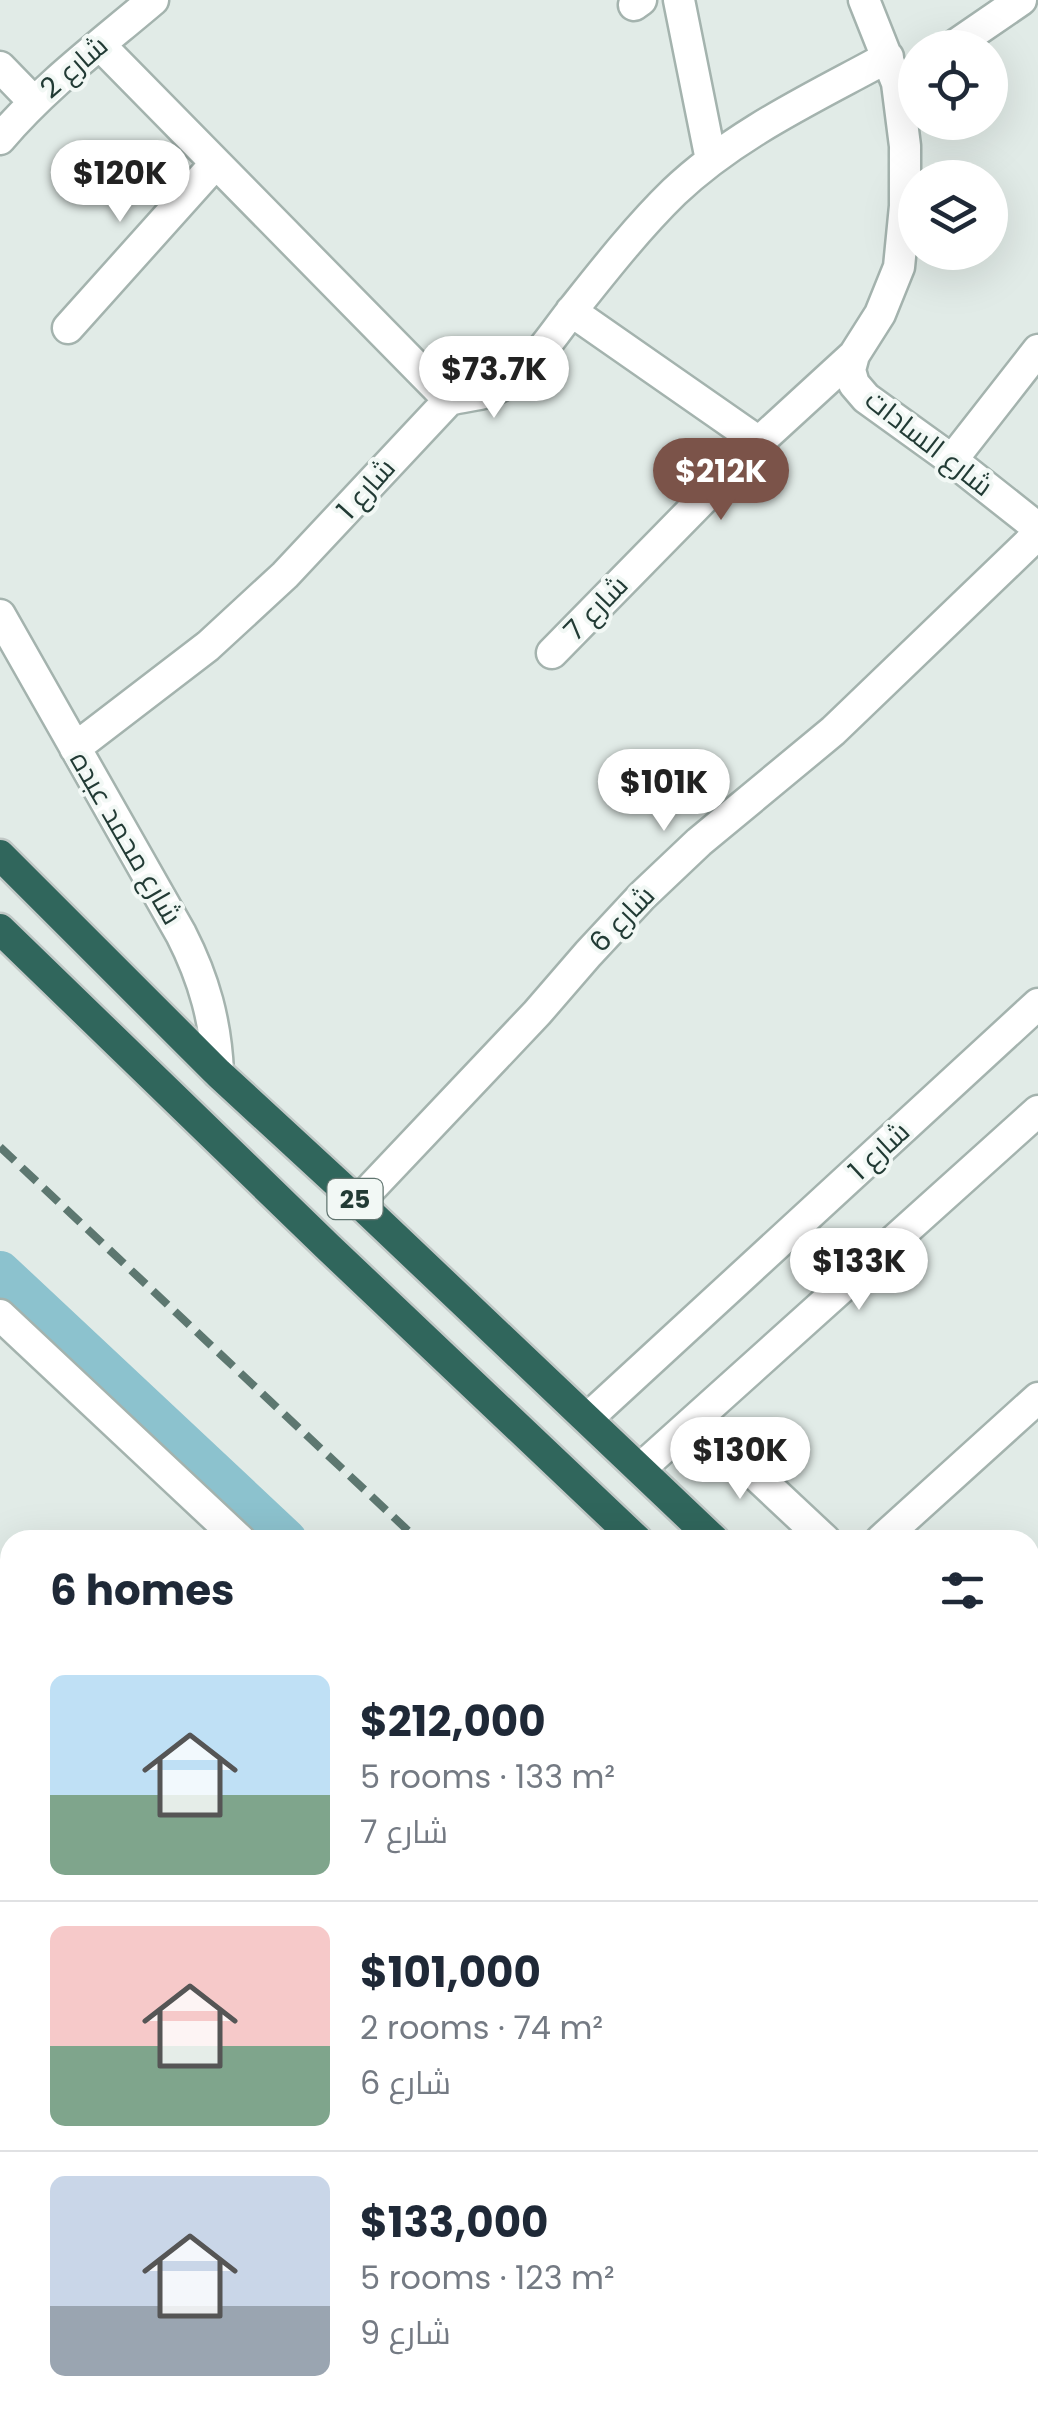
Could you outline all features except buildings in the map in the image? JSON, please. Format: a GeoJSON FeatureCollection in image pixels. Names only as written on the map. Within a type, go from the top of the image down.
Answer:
{"type":"FeatureCollection","features":[{"type":"Feature","properties":{"kind":"highway","name":"25"},"geometry":{"type":"LineString","coordinates":[[0,855],[218,1073],[703,1530]]}},
{"type":"Feature","properties":{"kind":"highway","name":"25"},"geometry":{"type":"LineString","coordinates":[[0,929],[627,1530]]}},
{"type":"Feature","properties":{"kind":"street","name":"شارع 2"},"geometry":{"type":"LineString","coordinates":[[0,140],[34,102],[153,0]]}},
{"type":"Feature","properties":{"kind":"street"},"geometry":{"type":"LineString","coordinates":[[679,0],[712,160]]}},
{"type":"Feature","properties":{"kind":"street","name":"شارع السادات"},"geometry":{"type":"LineString","coordinates":[[864,0],[898,67]]}},
{"type":"Feature","properties":{"kind":"street"},"geometry":{"type":"LineString","coordinates":[[977,30],[1021,0]]}},
{"type":"Feature","properties":{"kind":"street"},"geometry":{"type":"LineString","coordinates":[[100,45],[449,400],[487,392],[522,371],[545,350],[572,311],[674,192],[712,160],[752,132],[898,72]]}},
{"type":"Feature","properties":{"kind":"street"},"geometry":{"type":"LineString","coordinates":[[0,67],[34,102]]}},
{"type":"Feature","properties":{"kind":"street","name":"شارع السادات"},"geometry":{"type":"LineString","coordinates":[[905,140],[899,268],[880,314],[854,355],[850,370],[854,384],[866,398],[952,460],[1038,531]]}},
{"type":"Feature","properties":{"kind":"street"},"geometry":{"type":"LineString","coordinates":[[68,328],[216,162]]}},
{"type":"Feature","properties":{"kind":"street"},"geometry":{"type":"LineString","coordinates":[[572,311],[759,442]]}},
{"type":"Feature","properties":{"kind":"street"},"geometry":{"type":"LineString","coordinates":[[952,460],[1038,350]]}},
{"type":"Feature","properties":{"kind":"street","name":"شارع 7"},"geometry":{"type":"LineString","coordinates":[[552,653],[759,442],[854,355]]}},
{"type":"Feature","properties":{"kind":"street","name":"شارع 1"},"geometry":{"type":"LineString","coordinates":[[75,748],[208,646],[285,576],[449,400]]}},
{"type":"Feature","properties":{"kind":"street","name":"شارع 6"},"geometry":{"type":"LineString","coordinates":[[358,1202],[642,896],[699,842],[833,731],[1038,531]]}},
{"type":"Feature","properties":{"kind":"street","name":"شارع محمد عبده"},"geometry":{"type":"LineString","coordinates":[[0,615],[197,966],[209,1000],[218,1073]]}},
{"type":"Feature","properties":{"kind":"street","name":"شارع 1"},"geometry":{"type":"LineString","coordinates":[[587,1419],[1038,1004]]}},
{"type":"Feature","properties":{"kind":"street"},"geometry":{"type":"LineString","coordinates":[[640,1470],[1038,1111]]}},
{"type":"Feature","properties":{"kind":"street"},"geometry":{"type":"LineString","coordinates":[[0,1316],[229,1530]]}},
{"type":"Feature","properties":{"kind":"street"},"geometry":{"type":"LineString","coordinates":[[892,1530],[1038,1398]]}},
{"type":"Feature","properties":{"kind":"street"},"geometry":{"type":"LineString","coordinates":[[696,1420],[814,1530]]}},
{"type":"Feature","properties":{"kind":"waterway"},"geometry":{"type":"LineString","coordinates":[[0,1272],[275,1530]]}},
{"type":"Feature","properties":{"kind":"railway"},"geometry":{"type":"LineString","coordinates":[[0,1147],[407,1530]]}}]}
